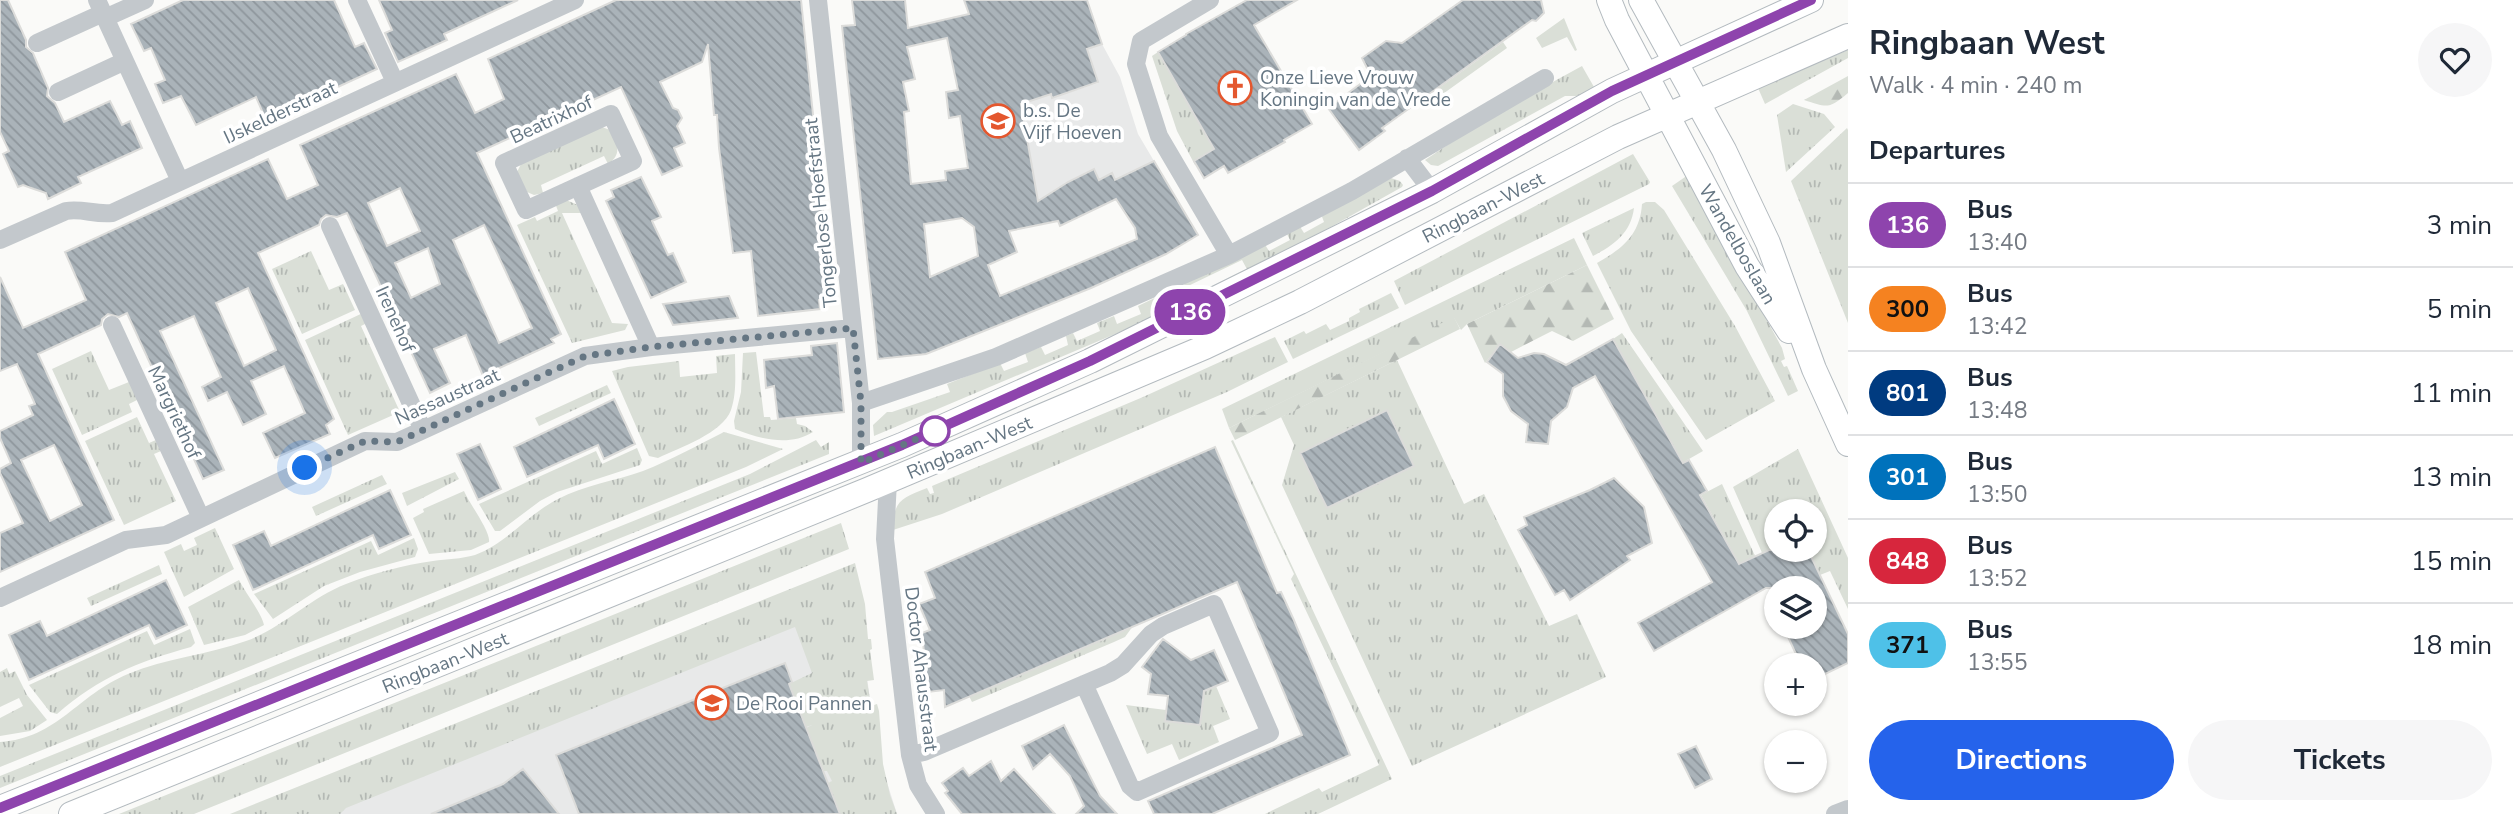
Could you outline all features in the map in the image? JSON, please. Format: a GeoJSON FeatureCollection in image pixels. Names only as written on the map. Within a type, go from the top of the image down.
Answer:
{"type":"FeatureCollection","features":[{"type":"Feature","properties":{"kind":"main road","name":"Wandelboslaan"},"geometry":{"type":"LineString","coordinates":[[1609,0],[1747,266],[1814,369]]}},
{"type":"Feature","properties":{"kind":"main road","name":"Wandelboslaan"},"geometry":{"type":"LineString","coordinates":[[1641,0],[1724,150],[1768,243],[1814,369],[1848,444]]}},
{"type":"Feature","properties":{"kind":"main road","name":"Ringbaan-West"},"geometry":{"type":"LineString","coordinates":[[0,808],[861,463],[1090,361],[1432,191],[1565,116],[1646,75],[1811,0]]}},
{"type":"Feature","properties":{"kind":"main road","name":"Ringbaan-West"},"geometry":{"type":"LineString","coordinates":[[71,814],[888,481],[1229,336],[1618,137],[1848,36]]}},
{"type":"Feature","properties":{"kind":"street"},"geometry":{"type":"LineString","coordinates":[[37,43],[102,10],[145,0]]}},
{"type":"Feature","properties":{"kind":"street"},"geometry":{"type":"LineString","coordinates":[[357,0],[395,82]]}},
{"type":"Feature","properties":{"kind":"street","name":"IJskelderstraat"},"geometry":{"type":"LineString","coordinates":[[0,240],[66,211],[78,209],[100,214],[112,213],[575,0]]}},
{"type":"Feature","properties":{"kind":"street","name":"Tongerlose Hoefstraat"},"geometry":{"type":"LineString","coordinates":[[818,0],[861,403],[861,463]]}},
{"type":"Feature","properties":{"kind":"street"},"geometry":{"type":"LineString","coordinates":[[1210,0],[1141,41],[1136,64],[1160,136],[1229,255]]}},
{"type":"Feature","properties":{"kind":"street"},"geometry":{"type":"LineString","coordinates":[[102,10],[180,181]]}},
{"type":"Feature","properties":{"kind":"street"},"geometry":{"type":"LineString","coordinates":[[58,92],[125,61]]}},
{"type":"Feature","properties":{"kind":"street"},"geometry":{"type":"LineString","coordinates":[[861,403],[996,357],[1229,255],[1352,191],[1545,78]]}},
{"type":"Feature","properties":{"kind":"street","name":"Beatrixhof"},"geometry":{"type":"LineString","coordinates":[[611,114],[633,161],[578,186],[526,210],[504,163],[611,114]]}},
{"type":"Feature","properties":{"kind":"street","name":"Ringbaan-West"},"geometry":{"type":"LineString","coordinates":[[1407,158],[1432,191]]}},
{"type":"Feature","properties":{"kind":"street"},"geometry":{"type":"LineString","coordinates":[[578,186],[651,347]]}},
{"type":"Feature","properties":{"kind":"street","name":"Irenehof"},"geometry":{"type":"LineString","coordinates":[[330,226],[423,430]]}},
{"type":"Feature","properties":{"kind":"street","name":"Margriethof"},"geometry":{"type":"LineString","coordinates":[[112,325],[201,518]]}},
{"type":"Feature","properties":{"kind":"street","name":"Nassaustraat"},"geometry":{"type":"LineString","coordinates":[[0,598],[126,540],[166,535],[365,441],[397,442],[585,356],[853,328]]}},
{"type":"Feature","properties":{"kind":"street","name":"Doctor Ahausstraat"},"geometry":{"type":"LineString","coordinates":[[888,481],[885,539],[910,755],[918,785],[936,814]]}},
{"type":"Feature","properties":{"kind":"street"},"geometry":{"type":"LineString","coordinates":[[910,755],[924,752],[1084,684],[1110,673],[1163,626],[1214,604],[1270,733],[1137,792],[1130,786],[1084,684]]}},
{"type":"Feature","properties":{"kind":"street"},"geometry":{"type":"LineString","coordinates":[[1835,814],[1848,809]]}},
{"type":"Feature","properties":{"kind":"shaded area"},"geometry":{"type":"Polygon","coordinates":[[[1102,44],[1120,77],[1138,134],[1154,161],[1115,180],[1112,173],[1099,180],[1094,170],[1038,201],[1021,104],[1051,94],[1052,98],[1098,83],[1089,56],[1084,50],[1102,44]]]}},
{"type":"Feature","properties":{"kind":"shaded area","name":"De Rooi Pannen"},"geometry":{"type":"Polygon","coordinates":[[[857,602],[871,707],[885,776],[897,814],[294,814],[857,602]]]}},
{"type":"Feature","properties":{"kind":"green space"},"geometry":{"type":"Polygon","coordinates":[[[1564,18],[1577,50],[1575,51],[1567,37],[1542,48],[1536,38],[1564,18]]]}},
{"type":"Feature","properties":{"kind":"green space"},"geometry":{"type":"Polygon","coordinates":[[[1503,42],[1507,48],[1440,96],[1436,90],[1503,42]]]}},
{"type":"Feature","properties":{"kind":"green space"},"geometry":{"type":"Polygon","coordinates":[[[1848,50],[1848,58],[1765,104],[1758,88],[1848,50]]]}},
{"type":"Feature","properties":{"kind":"green space"},"geometry":{"type":"Polygon","coordinates":[[[1158,52],[1217,153],[1207,153],[1198,158],[1195,165],[1177,131],[1152,56],[1158,52]]]}},
{"type":"Feature","properties":{"kind":"green space"},"geometry":{"type":"Polygon","coordinates":[[[1582,66],[1594,87],[1578,96],[1565,96],[1438,166],[1425,160],[1494,114],[1582,66]]]}},
{"type":"Feature","properties":{"kind":"green space"},"geometry":{"type":"Polygon","coordinates":[[[1848,76],[1848,93],[1831,105],[1804,100],[1848,76]]]}},
{"type":"Feature","properties":{"kind":"green space"},"geometry":{"type":"Polygon","coordinates":[[[1793,104],[1824,114],[1835,127],[1786,172],[1777,115],[1793,104]]]}},
{"type":"Feature","properties":{"kind":"green space"},"geometry":{"type":"Polygon","coordinates":[[[602,127],[610,130],[616,144],[617,152],[613,160],[608,164],[604,156],[541,185],[543,193],[534,195],[527,192],[517,172],[521,164],[602,127]]]}},
{"type":"Feature","properties":{"kind":"green space"},"geometry":{"type":"Polygon","coordinates":[[[1847,128],[1848,130],[1848,323],[1791,181],[1847,128]]]}},
{"type":"Feature","properties":{"kind":"green space"},"geometry":{"type":"Polygon","coordinates":[[[1633,154],[1649,184],[1405,305],[1394,281],[1633,154]]]}},
{"type":"Feature","properties":{"kind":"green space"},"geometry":{"type":"Polygon","coordinates":[[[1688,175],[1782,348],[1785,359],[1781,361],[1784,367],[1787,366],[1798,391],[1788,396],[1747,311],[1672,186],[1688,175]]]}},
{"type":"Feature","properties":{"kind":"green space"},"geometry":{"type":"Polygon","coordinates":[[[1391,178],[1400,181],[1402,187],[1249,273],[1242,260],[1186,287],[1184,284],[1264,243],[1269,251],[1290,240],[1286,232],[1299,225],[1304,233],[1324,222],[1321,214],[1391,178]]]}},
{"type":"Feature","properties":{"kind":"green space"},"geometry":{"type":"Polygon","coordinates":[[[566,200],[578,205],[584,213],[562,213],[612,323],[628,324],[625,330],[572,343],[517,225],[535,217],[537,221],[558,211],[555,203],[566,200]]]}},
{"type":"Feature","properties":{"kind":"green space"},"geometry":{"type":"Polygon","coordinates":[[[1655,202],[1664,210],[1735,326],[1775,401],[1706,440],[1631,331],[1597,263],[1628,240],[1638,224],[1642,204],[1655,202]]]}},
{"type":"Feature","properties":{"kind":"green space"},"geometry":{"type":"Polygon","coordinates":[[[1634,208],[1629,224],[1620,237],[1593,256],[1582,233],[1634,208]]]}},
{"type":"Feature","properties":{"kind":"green space"},"geometry":{"type":"Polygon","coordinates":[[[1574,238],[1587,265],[1467,324],[1461,330],[1454,318],[1229,428],[1222,409],[1574,238]]]}},
{"type":"Feature","properties":{"kind":"green space"},"geometry":{"type":"Polygon","coordinates":[[[311,251],[329,290],[343,284],[355,310],[302,334],[272,269],[311,251]]]}},
{"type":"Feature","properties":{"kind":"green space"},"geometry":{"type":"Polygon","coordinates":[[[1587,265],[1614,319],[1573,341],[1552,331],[1511,352],[1500,344],[1485,363],[1467,324],[1587,265]]]}},
{"type":"Feature","properties":{"kind":"green space"},"geometry":{"type":"Polygon","coordinates":[[[1165,293],[1172,310],[874,436],[873,425],[887,412],[950,392],[947,384],[1000,363],[1004,371],[1028,362],[1025,353],[1041,347],[1045,355],[1068,345],[1066,336],[1073,333],[1077,341],[1100,331],[1097,323],[1114,316],[1117,324],[1141,314],[1138,306],[1165,293]]]}},
{"type":"Feature","properties":{"kind":"green space"},"geometry":{"type":"Polygon","coordinates":[[[1391,293],[1399,308],[1293,359],[1284,341],[1326,324],[1330,330],[1349,321],[1349,318],[1360,312],[1359,309],[1391,293]]]}},
{"type":"Feature","properties":{"kind":"green space"},"geometry":{"type":"Polygon","coordinates":[[[365,312],[369,322],[361,326],[400,412],[348,435],[305,340],[365,312]]]}},
{"type":"Feature","properties":{"kind":"green space"},"geometry":{"type":"Polygon","coordinates":[[[1454,317],[1460,329],[1235,440],[1229,428],[1454,317]]]}},
{"type":"Feature","properties":{"kind":"green space"},"geometry":{"type":"Polygon","coordinates":[[[1622,333],[1703,451],[1682,463],[1613,339],[1622,333]]]}},
{"type":"Feature","properties":{"kind":"green space"},"geometry":{"type":"Polygon","coordinates":[[[1275,337],[1288,362],[1227,392],[942,514],[893,530],[897,506],[905,498],[927,488],[930,494],[934,493],[932,486],[1143,397],[1275,337]]]}},
{"type":"Feature","properties":{"kind":"green space"},"geometry":{"type":"Polygon","coordinates":[[[91,351],[109,390],[129,382],[139,399],[129,404],[132,412],[82,435],[52,369],[91,351]]]}},
{"type":"Feature","properties":{"kind":"green space"},"geometry":{"type":"Polygon","coordinates":[[[756,352],[764,417],[770,417],[771,420],[796,418],[797,424],[813,432],[804,437],[774,440],[735,429],[743,353],[756,352]]]}},
{"type":"Feature","properties":{"kind":"green space"},"geometry":{"type":"Polygon","coordinates":[[[735,354],[734,397],[726,418],[710,433],[688,444],[658,458],[649,456],[612,371],[679,361],[680,377],[717,373],[716,356],[735,354]]]}},
{"type":"Feature","properties":{"kind":"green space"},"geometry":{"type":"Polygon","coordinates":[[[1397,360],[1464,504],[1484,494],[1549,626],[1577,614],[1606,677],[1412,766],[1282,485],[1294,445],[1281,417],[1397,360]]]}},
{"type":"Feature","properties":{"kind":"green space"},"geometry":{"type":"Polygon","coordinates":[[[607,385],[611,393],[539,426],[535,418],[607,385]]]}},
{"type":"Feature","properties":{"kind":"green space"},"geometry":{"type":"Polygon","coordinates":[[[137,417],[149,443],[156,440],[161,451],[154,454],[176,501],[124,525],[85,441],[137,417]]]}},
{"type":"Feature","properties":{"kind":"green space"},"geometry":{"type":"Polygon","coordinates":[[[724,432],[783,449],[746,467],[0,767],[0,742],[37,733],[110,683],[128,674],[246,641],[272,629],[333,590],[367,576],[411,565],[475,555],[497,544],[547,505],[568,494],[643,471],[724,432]]]}},
{"type":"Feature","properties":{"kind":"green space"},"geometry":{"type":"Polygon","coordinates":[[[816,440],[821,447],[829,442],[829,454],[0,788],[0,776],[750,474],[816,440]]]}},
{"type":"Feature","properties":{"kind":"green space"},"geometry":{"type":"Polygon","coordinates":[[[1233,440],[1392,779],[1318,814],[1265,814],[1319,788],[1322,792],[1379,765],[1291,579],[1294,574],[1231,441],[1233,440]]]}},
{"type":"Feature","properties":{"kind":"green space"},"geometry":{"type":"Polygon","coordinates":[[[637,448],[642,460],[640,465],[557,492],[540,501],[500,531],[495,531],[479,504],[596,451],[602,464],[637,448]]]}},
{"type":"Feature","properties":{"kind":"green space"},"geometry":{"type":"Polygon","coordinates":[[[1798,449],[1821,499],[1764,499],[1763,555],[1733,487],[1798,449]]]}},
{"type":"Feature","properties":{"kind":"green space"},"geometry":{"type":"Polygon","coordinates":[[[455,472],[459,479],[407,506],[402,493],[455,472]]]}},
{"type":"Feature","properties":{"kind":"green space"},"geometry":{"type":"Polygon","coordinates":[[[382,475],[387,484],[316,516],[312,507],[382,475]]]}},
{"type":"Feature","properties":{"kind":"green space"},"geometry":{"type":"Polygon","coordinates":[[[1722,484],[1756,558],[1740,565],[1701,495],[1722,484]]]}},
{"type":"Feature","properties":{"kind":"green space"},"geometry":{"type":"Polygon","coordinates":[[[464,491],[489,537],[489,542],[471,550],[429,554],[413,518],[424,512],[423,509],[464,491]]]}},
{"type":"Feature","properties":{"kind":"green space"},"geometry":{"type":"Polygon","coordinates":[[[1827,512],[1848,558],[1848,609],[1830,571],[1820,575],[1814,562],[1827,562],[1827,512]]]}},
{"type":"Feature","properties":{"kind":"green space"},"geometry":{"type":"Polygon","coordinates":[[[841,523],[849,549],[194,814],[119,814],[841,523]]]}},
{"type":"Feature","properties":{"kind":"green space"},"geometry":{"type":"Polygon","coordinates":[[[215,528],[234,569],[184,597],[164,552],[181,544],[184,551],[197,545],[194,538],[215,528]]]}},
{"type":"Feature","properties":{"kind":"green space"},"geometry":{"type":"Polygon","coordinates":[[[414,538],[418,549],[415,557],[360,572],[324,586],[273,619],[254,594],[371,541],[378,555],[414,538]]]}},
{"type":"Feature","properties":{"kind":"green space"},"geometry":{"type":"Polygon","coordinates":[[[855,563],[865,604],[868,639],[871,639],[874,680],[867,681],[871,706],[877,704],[879,711],[883,764],[897,814],[840,814],[828,783],[832,781],[827,771],[824,771],[806,728],[812,725],[806,727],[789,684],[812,673],[795,627],[346,808],[340,814],[230,814],[855,563]]]}},
{"type":"Feature","properties":{"kind":"green space"},"geometry":{"type":"Polygon","coordinates":[[[159,565],[162,574],[91,606],[87,598],[159,565]]]}},
{"type":"Feature","properties":{"kind":"green space"},"geometry":{"type":"Polygon","coordinates":[[[239,580],[264,625],[245,635],[204,645],[188,607],[239,580]]]}},
{"type":"Feature","properties":{"kind":"green space"},"geometry":{"type":"Polygon","coordinates":[[[1133,626],[1125,637],[1114,642],[972,702],[969,696],[1133,626]]]}},
{"type":"Feature","properties":{"kind":"green space"},"geometry":{"type":"Polygon","coordinates":[[[190,629],[195,643],[191,647],[153,659],[104,680],[57,714],[50,712],[29,685],[147,631],[154,645],[190,629]]]}},
{"type":"Feature","properties":{"kind":"green space"},"geometry":{"type":"Polygon","coordinates":[[[7,668],[9,674],[15,671],[27,695],[47,720],[30,731],[0,736],[0,718],[23,706],[19,698],[0,707],[0,672],[7,668]]]}},
{"type":"Feature","properties":{"kind":"green space"},"geometry":{"type":"Polygon","coordinates":[[[1216,686],[1230,719],[1213,726],[1219,742],[1179,760],[1172,744],[1147,754],[1126,705],[1166,710],[1165,721],[1200,725],[1204,691],[1216,686]]]}},
{"type":"Feature","properties":{"kind":"building"},"geometry":{"type":"Polygon","coordinates":[[[0,0],[8,0],[26,40],[26,47],[33,53],[48,88],[47,96],[55,103],[64,122],[110,101],[122,125],[130,121],[142,148],[78,177],[81,183],[48,199],[46,193],[23,185],[18,187],[3,154],[9,151],[0,132],[0,0]]]}},
{"type":"Feature","properties":{"kind":"building"},"geometry":{"type":"Polygon","coordinates":[[[183,0],[334,0],[355,47],[364,43],[377,69],[266,120],[256,97],[196,125],[181,96],[163,103],[155,84],[165,80],[151,48],[144,51],[131,24],[183,0]]]}},
{"type":"Feature","properties":{"kind":"building"},"geometry":{"type":"Polygon","coordinates":[[[379,0],[518,0],[444,34],[447,40],[398,62],[385,33],[392,30],[379,0]]]}},
{"type":"Feature","properties":{"kind":"building"},"geometry":{"type":"Polygon","coordinates":[[[616,0],[801,0],[832,296],[819,300],[820,309],[758,316],[751,251],[733,253],[717,115],[714,115],[708,44],[702,62],[660,82],[673,108],[678,110],[682,118],[677,126],[685,143],[674,148],[682,166],[662,175],[621,87],[477,153],[561,334],[551,339],[554,343],[483,376],[466,335],[434,349],[450,383],[430,393],[347,213],[337,217],[326,215],[319,225],[258,253],[334,419],[326,425],[330,434],[275,458],[263,433],[305,413],[284,366],[251,381],[266,414],[243,425],[227,392],[208,401],[202,387],[221,377],[194,316],[160,331],[224,470],[203,479],[127,313],[119,317],[108,314],[102,319],[101,325],[38,354],[114,520],[0,572],[0,533],[23,523],[0,473],[0,469],[11,463],[0,438],[0,431],[33,415],[29,406],[35,404],[17,364],[0,371],[0,277],[23,328],[86,300],[65,252],[268,159],[287,199],[318,185],[300,145],[456,74],[475,113],[504,99],[488,59],[616,0]],[[400,188],[368,203],[387,246],[420,231],[400,188]],[[484,225],[453,240],[499,343],[532,328],[484,225]],[[428,248],[395,263],[411,298],[440,284],[428,248]],[[248,288],[216,303],[244,366],[276,350],[248,288]],[[54,445],[21,460],[50,521],[82,505],[54,445]]]}},
{"type":"Feature","properties":{"kind":"building"},"geometry":{"type":"Polygon","coordinates":[[[852,0],[905,0],[908,28],[969,14],[964,0],[1087,0],[1102,44],[1087,49],[1098,82],[1052,98],[1051,94],[1021,104],[1038,201],[1094,169],[1099,180],[1112,173],[1115,180],[1154,161],[1198,235],[1166,254],[1091,288],[926,354],[878,359],[842,26],[855,25],[852,0]],[[947,38],[907,47],[915,79],[903,82],[909,111],[904,112],[911,184],[946,180],[945,171],[968,168],[960,116],[949,118],[946,92],[958,90],[947,38]],[[1116,199],[1060,226],[1058,221],[1009,231],[1017,252],[988,265],[1000,296],[1137,239],[1135,228],[1116,199]],[[962,218],[924,224],[930,277],[978,256],[974,227],[962,218]]]}},
{"type":"Feature","properties":{"kind":"building","name":"Onze Lieve Vrouw Koningin van de Vrede"},"geometry":{"type":"Polygon","coordinates":[[[1247,0],[1297,0],[1254,25],[1312,124],[1228,173],[1224,166],[1204,178],[1194,161],[1214,149],[1158,52],[1247,0]]]}},
{"type":"Feature","properties":{"kind":"building"},"geometry":{"type":"Polygon","coordinates":[[[1463,0],[1541,0],[1544,13],[1382,128],[1385,131],[1359,150],[1328,108],[1371,76],[1362,58],[1386,41],[1402,43],[1463,0]]]}},
{"type":"Feature","properties":{"kind":"building"},"geometry":{"type":"Polygon","coordinates":[[[641,177],[661,217],[652,221],[668,255],[673,253],[686,282],[651,298],[606,201],[614,197],[611,190],[641,177]]]}},
{"type":"Feature","properties":{"kind":"building"},"geometry":{"type":"Polygon","coordinates":[[[729,296],[738,318],[673,325],[663,304],[729,296]]]}},
{"type":"Feature","properties":{"kind":"building"},"geometry":{"type":"Polygon","coordinates":[[[1613,339],[1683,463],[1689,460],[1707,491],[1700,495],[1739,564],[1764,552],[1764,562],[1814,562],[1820,576],[1764,576],[1764,589],[1654,651],[1638,623],[1712,582],[1595,376],[1573,388],[1567,407],[1551,421],[1548,444],[1526,442],[1528,424],[1511,411],[1503,396],[1503,374],[1487,362],[1500,344],[1518,358],[1534,353],[1544,354],[1566,365],[1613,339]]]}},
{"type":"Feature","properties":{"kind":"building"},"geometry":{"type":"Polygon","coordinates":[[[837,343],[844,412],[778,419],[774,386],[766,388],[764,360],[812,355],[811,346],[837,343]]]}},
{"type":"Feature","properties":{"kind":"building"},"geometry":{"type":"Polygon","coordinates":[[[614,399],[635,444],[604,459],[598,445],[527,477],[514,447],[614,399]]]}},
{"type":"Feature","properties":{"kind":"building"},"geometry":{"type":"Polygon","coordinates":[[[1387,410],[1414,466],[1327,508],[1300,453],[1387,410]]]}},
{"type":"Feature","properties":{"kind":"building"},"geometry":{"type":"Polygon","coordinates":[[[480,444],[501,489],[478,500],[457,454],[480,444]]]}},
{"type":"Feature","properties":{"kind":"building"},"geometry":{"type":"Polygon","coordinates":[[[1215,447],[1277,593],[1281,592],[1293,618],[1350,755],[1212,814],[1154,814],[1148,801],[1302,735],[1237,582],[945,707],[944,690],[928,692],[922,633],[930,630],[919,604],[935,598],[925,572],[1215,447]]]}},
{"type":"Feature","properties":{"kind":"building"},"geometry":{"type":"Polygon","coordinates":[[[1614,478],[1644,507],[1652,543],[1627,556],[1630,560],[1570,600],[1564,590],[1555,595],[1518,530],[1527,525],[1524,517],[1614,478]]]}},
{"type":"Feature","properties":{"kind":"building"},"geometry":{"type":"Polygon","coordinates":[[[390,490],[411,535],[379,549],[373,535],[253,590],[233,545],[264,531],[271,546],[390,490]]]}},
{"type":"Feature","properties":{"kind":"building"},"geometry":{"type":"Polygon","coordinates":[[[166,580],[187,625],[156,639],[149,625],[29,680],[9,635],[40,621],[47,636],[166,580]]]}},
{"type":"Feature","properties":{"kind":"building"},"geometry":{"type":"Polygon","coordinates":[[[1827,590],[1848,634],[1848,663],[1827,673],[1827,653],[1795,653],[1789,639],[1827,639],[1827,590]]]}},
{"type":"Feature","properties":{"kind":"building"},"geometry":{"type":"Polygon","coordinates":[[[1163,639],[1191,660],[1214,650],[1228,681],[1204,691],[1200,725],[1165,721],[1168,696],[1148,694],[1151,674],[1142,667],[1163,639]]]}},
{"type":"Feature","properties":{"kind":"building"},"geometry":{"type":"Polygon","coordinates":[[[785,663],[792,682],[789,684],[840,814],[579,814],[556,755],[785,663]]]}},
{"type":"Feature","properties":{"kind":"building"},"geometry":{"type":"Polygon","coordinates":[[[1064,725],[1100,796],[1117,814],[1076,814],[1084,806],[1070,776],[1050,754],[1033,769],[1022,746],[1064,725]]]}},
{"type":"Feature","properties":{"kind":"building"},"geometry":{"type":"Polygon","coordinates":[[[1696,746],[1712,779],[1695,788],[1678,754],[1696,746]]]}},
{"type":"Feature","properties":{"kind":"building"},"geometry":{"type":"Polygon","coordinates":[[[991,761],[1001,781],[1014,769],[1055,814],[962,814],[945,793],[948,791],[942,783],[963,768],[969,776],[991,761]]]}},
{"type":"Feature","properties":{"kind":"building"},"geometry":{"type":"Polygon","coordinates":[[[523,769],[559,814],[431,814],[503,784],[523,769]]]}},
{"type":"Feature","properties":{"kind":"bus line","name":"136"},"geometry":{"type":"LineString","coordinates":[[0,808],[902,445],[1090,361],[1432,191],[1612,91],[1811,0]]}},
{"type":"Feature","properties":{"kind":"place","name":"Onze Lieve Vrouw Koningin van de Vrede"},"geometry":{"type":"Point","coordinates":[1235,88]}},
{"type":"Feature","properties":{"kind":"place","name":"b.s. De Vijf Hoeven"},"geometry":{"type":"Point","coordinates":[998,121]}},
{"type":"Feature","properties":{"kind":"place","name":"De Rooi Pannen"},"geometry":{"type":"Point","coordinates":[712,703]}},
{"type":"Feature","properties":{"kind":"route"},"geometry":{"type":"LineString","coordinates":[[305,468],[365,441],[397,442],[585,356],[853,328],[861,403],[861,463],[935,431]]}}]}
